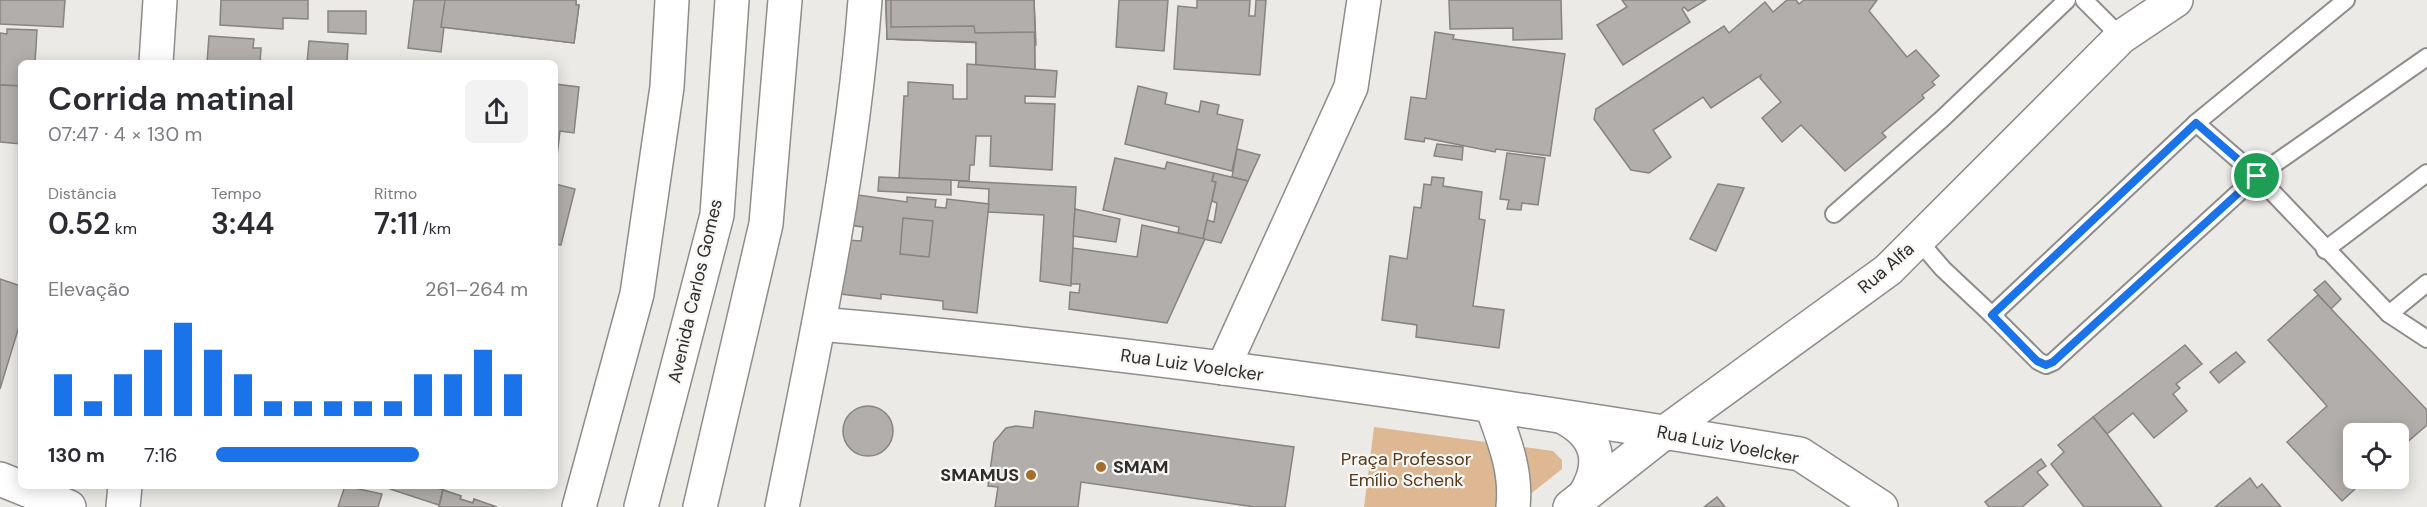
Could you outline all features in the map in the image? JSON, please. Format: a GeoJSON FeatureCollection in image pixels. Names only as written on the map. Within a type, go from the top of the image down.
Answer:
{"type":"FeatureCollection","features":[{"type":"Feature","properties":{"kind":"street"},"geometry":{"type":"LineString","coordinates":[[156,60],[160,0]]}},
{"type":"Feature","properties":{"kind":"street"},"geometry":{"type":"LineString","coordinates":[[579,507],[637,294],[667,87],[672,0]]}},
{"type":"Feature","properties":{"kind":"street","name":"Avenida Carlos Gomes"},"geometry":{"type":"LineString","coordinates":[[641,507],[717,215],[732,0]]}},
{"type":"Feature","properties":{"kind":"street"},"geometry":{"type":"LineString","coordinates":[[700,507],[766,224],[785,0]]}},
{"type":"Feature","properties":{"kind":"street"},"geometry":{"type":"LineString","coordinates":[[782,507],[819,324],[860,67],[866,0]]}},
{"type":"Feature","properties":{"kind":"street"},"geometry":{"type":"LineString","coordinates":[[1223,368],[1351,87],[1364,0]]}},
{"type":"Feature","properties":{"kind":"street","name":"Rua Alfa"},"geometry":{"type":"LineString","coordinates":[[1577,502],[1665,432],[1888,270],[2121,37],[2176,0]]}},
{"type":"Feature","properties":{"kind":"street","name":"Rua Luiz Voelcker"},"geometry":{"type":"LineString","coordinates":[[819,324],[988,338],[1223,368],[1665,432],[1800,454],[1881,507]]}},
{"type":"Feature","properties":{"kind":"street"},"geometry":{"type":"LineString","coordinates":[[1492,407],[1510,456],[1515,491],[1513,507]]}},
{"type":"Feature","properties":{"kind":"street","name":"Rua Luiz Voelcker"},"geometry":{"type":"LineString","coordinates":[[1563,417],[1577,425],[1588,437],[1595,451],[1597,467],[1593,482],[1577,502]]}},
{"type":"Feature","properties":{"kind":"street"},"geometry":{"type":"LineString","coordinates":[[0,479],[18,486]]}},
{"type":"Feature","properties":{"kind":"street"},"geometry":{"type":"LineString","coordinates":[[25,489],[69,507]]}},
{"type":"Feature","properties":{"kind":"street"},"geometry":{"type":"LineString","coordinates":[[123,507],[125,489]]}},
{"type":"Feature","properties":{"kind":"lane"},"geometry":{"type":"LineString","coordinates":[[652,507],[726,219],[741,60],[743,0]]}},
{"type":"Feature","properties":{"kind":"lane"},"geometry":{"type":"LineString","coordinates":[[1833,214],[1942,119],[2067,0]]}},
{"type":"Feature","properties":{"kind":"lane"},"geometry":{"type":"LineString","coordinates":[[2084,0],[2121,37]]}},
{"type":"Feature","properties":{"kind":"lane"},"geometry":{"type":"LineString","coordinates":[[1992,315],[2196,123],[2346,0]]}},
{"type":"Feature","properties":{"kind":"lane"},"geometry":{"type":"LineString","coordinates":[[1918,240],[1943,269],[2037,361],[2046,365],[2053,362],[2257,176],[2427,57]]}},
{"type":"Feature","properties":{"kind":"lane"},"geometry":{"type":"LineString","coordinates":[[2196,123],[2257,176],[2325,250],[2390,314],[2427,339]]}},
{"type":"Feature","properties":{"kind":"lane"},"geometry":{"type":"LineString","coordinates":[[2325,250],[2427,173]]}},
{"type":"Feature","properties":{"kind":"lane"},"geometry":{"type":"LineString","coordinates":[[2390,314],[2427,283]]}},
{"type":"Feature","properties":{"kind":"green space","name":"Praça Professor Emílio Schenk"},"geometry":{"type":"Polygon","coordinates":[[[1374,427],[1553,451],[1562,460],[1562,469],[1514,507],[1364,507],[1374,427]]]}},
{"type":"Feature","properties":{"kind":"building"},"geometry":{"type":"Polygon","coordinates":[[[0,0],[65,0],[63,27],[0,24],[0,0]]]}},
{"type":"Feature","properties":{"kind":"building"},"geometry":{"type":"Polygon","coordinates":[[[221,0],[308,0],[308,19],[283,18],[283,29],[220,25],[221,0]]]}},
{"type":"Feature","properties":{"kind":"building"},"geometry":{"type":"Polygon","coordinates":[[[414,0],[576,0],[576,5],[579,5],[574,43],[444,27],[441,52],[408,48],[414,0]]]}},
{"type":"Feature","properties":{"kind":"building"},"geometry":{"type":"Polygon","coordinates":[[[445,0],[576,0],[576,5],[579,5],[574,43],[441,27],[445,0]]]}},
{"type":"Feature","properties":{"kind":"building"},"geometry":{"type":"Polygon","coordinates":[[[886,0],[1034,0],[1036,45],[887,39],[886,0]]]}},
{"type":"Feature","properties":{"kind":"building"},"geometry":{"type":"Polygon","coordinates":[[[886,0],[1034,0],[1035,70],[976,65],[976,42],[887,39],[886,0]]]}},
{"type":"Feature","properties":{"kind":"building"},"geometry":{"type":"Polygon","coordinates":[[[886,0],[1034,0],[1035,70],[976,65],[976,42],[887,39],[886,0]]]}},
{"type":"Feature","properties":{"kind":"building"},"geometry":{"type":"Polygon","coordinates":[[[891,0],[1034,0],[1035,32],[975,33],[974,26],[891,27],[891,0]]]}},
{"type":"Feature","properties":{"kind":"building"},"geometry":{"type":"Polygon","coordinates":[[[1119,0],[1168,0],[1164,51],[1116,47],[1119,0]]]}},
{"type":"Feature","properties":{"kind":"building"},"geometry":{"type":"Polygon","coordinates":[[[1197,0],[1250,0],[1249,16],[1255,16],[1256,0],[1266,0],[1260,75],[1174,69],[1178,6],[1197,8],[1197,0]]]}},
{"type":"Feature","properties":{"kind":"building"},"geometry":{"type":"Polygon","coordinates":[[[1449,0],[1561,0],[1562,39],[1513,40],[1513,28],[1450,29],[1449,0]]]}},
{"type":"Feature","properties":{"kind":"building"},"geometry":{"type":"Polygon","coordinates":[[[1622,0],[1706,0],[1688,11],[1684,7],[1682,9],[1690,22],[1623,65],[1597,25],[1627,7],[1622,0]]]}},
{"type":"Feature","properties":{"kind":"building"},"geometry":{"type":"Polygon","coordinates":[[[1787,0],[1796,0],[1799,4],[1804,0],[1877,0],[1869,11],[1907,57],[1916,50],[1939,76],[1932,82],[1935,85],[1922,95],[1924,98],[1882,133],[1886,137],[1845,171],[1801,125],[1782,142],[1762,118],[1781,102],[1760,78],[1761,75],[1711,108],[1703,97],[1653,130],[1671,157],[1649,173],[1631,170],[1594,119],[1596,109],[1724,26],[1729,33],[1765,2],[1773,12],[1787,0]]]}},
{"type":"Feature","properties":{"kind":"building"},"geometry":{"type":"Polygon","coordinates":[[[328,11],[366,11],[366,34],[328,32],[328,11]]]}},
{"type":"Feature","properties":{"kind":"building"},"geometry":{"type":"Polygon","coordinates":[[[7,29],[37,30],[35,60],[18,60],[18,86],[0,85],[0,33],[7,34],[7,29]]]}},
{"type":"Feature","properties":{"kind":"building"},"geometry":{"type":"Polygon","coordinates":[[[1435,32],[1454,35],[1453,39],[1565,54],[1550,156],[1496,149],[1495,152],[1425,138],[1424,142],[1405,139],[1411,97],[1426,99],[1435,32]]]}},
{"type":"Feature","properties":{"kind":"building"},"geometry":{"type":"Polygon","coordinates":[[[209,36],[254,39],[253,48],[261,48],[260,60],[207,60],[209,36]]]}},
{"type":"Feature","properties":{"kind":"building"},"geometry":{"type":"Polygon","coordinates":[[[309,41],[348,44],[347,60],[307,60],[309,41]]]}},
{"type":"Feature","properties":{"kind":"building"},"geometry":{"type":"Polygon","coordinates":[[[967,64],[1057,71],[1055,97],[1025,96],[1025,103],[1055,104],[1052,170],[990,166],[991,136],[976,136],[974,165],[970,165],[969,181],[899,178],[904,96],[908,96],[908,82],[953,85],[953,99],[967,99],[967,64]]]}},
{"type":"Feature","properties":{"kind":"building"},"geometry":{"type":"Polygon","coordinates":[[[558,84],[579,87],[574,133],[560,131],[558,148],[558,84]]]}},
{"type":"Feature","properties":{"kind":"building"},"geometry":{"type":"Polygon","coordinates":[[[0,85],[18,86],[18,144],[0,142],[0,85]]]}},
{"type":"Feature","properties":{"kind":"building"},"geometry":{"type":"Polygon","coordinates":[[[1138,86],[1167,93],[1165,104],[1199,112],[1201,101],[1219,105],[1217,114],[1243,120],[1232,171],[1125,144],[1138,86]]]}},
{"type":"Feature","properties":{"kind":"building"},"geometry":{"type":"Polygon","coordinates":[[[1437,144],[1463,147],[1462,160],[1434,156],[1437,144]]]}},
{"type":"Feature","properties":{"kind":"building"},"geometry":{"type":"Polygon","coordinates":[[[1237,149],[1260,155],[1248,181],[1232,177],[1237,149]]]}},
{"type":"Feature","properties":{"kind":"building"},"geometry":{"type":"Polygon","coordinates":[[[1507,153],[1545,158],[1538,205],[1522,203],[1521,210],[1507,209],[1509,200],[1500,199],[1507,153]]]}},
{"type":"Feature","properties":{"kind":"building"},"geometry":{"type":"Polygon","coordinates":[[[1115,158],[1165,169],[1167,162],[1214,173],[1212,181],[1216,182],[1203,239],[1178,233],[1179,227],[1103,210],[1115,158]]]}},
{"type":"Feature","properties":{"kind":"building"},"geometry":{"type":"Polygon","coordinates":[[[1214,173],[1248,181],[1221,243],[1203,239],[1207,220],[1214,222],[1217,203],[1212,201],[1216,182],[1212,181],[1214,173]]]}},
{"type":"Feature","properties":{"kind":"building"},"geometry":{"type":"Polygon","coordinates":[[[879,177],[951,180],[951,195],[878,191],[879,177]]]}},
{"type":"Feature","properties":{"kind":"building"},"geometry":{"type":"Polygon","coordinates":[[[1432,177],[1444,178],[1443,186],[1482,192],[1479,219],[1485,220],[1473,306],[1504,310],[1499,348],[1416,337],[1417,325],[1382,320],[1390,256],[1407,259],[1414,207],[1421,208],[1424,184],[1431,185],[1432,177]]]}},
{"type":"Feature","properties":{"kind":"building"},"geometry":{"type":"Polygon","coordinates":[[[959,181],[1076,187],[1071,286],[1040,281],[1044,215],[988,212],[989,189],[958,187],[959,181]]]}},
{"type":"Feature","properties":{"kind":"building"},"geometry":{"type":"Polygon","coordinates":[[[1718,184],[1744,188],[1716,251],[1690,239],[1718,184]]]}},
{"type":"Feature","properties":{"kind":"building"},"geometry":{"type":"Polygon","coordinates":[[[558,185],[575,189],[561,245],[558,244],[558,185]]]}},
{"type":"Feature","properties":{"kind":"building"},"geometry":{"type":"Polygon","coordinates":[[[851,194],[907,202],[907,197],[936,200],[935,207],[946,208],[947,199],[989,204],[977,313],[943,309],[943,301],[881,294],[881,299],[841,294],[847,240],[861,241],[863,227],[848,225],[851,194]]]}},
{"type":"Feature","properties":{"kind":"building"},"geometry":{"type":"Polygon","coordinates":[[[1075,209],[1120,219],[1116,242],[1073,236],[1075,209]]]}},
{"type":"Feature","properties":{"kind":"building"},"geometry":{"type":"Polygon","coordinates":[[[903,218],[933,221],[929,257],[900,254],[903,218]]]}},
{"type":"Feature","properties":{"kind":"building"},"geometry":{"type":"Polygon","coordinates":[[[1142,225],[1205,239],[1167,323],[1069,309],[1070,292],[1079,293],[1080,284],[1071,284],[1073,248],[1137,257],[1142,225]]]}},
{"type":"Feature","properties":{"kind":"building"},"geometry":{"type":"Polygon","coordinates":[[[0,279],[18,285],[18,330],[0,389],[0,279]]]}},
{"type":"Feature","properties":{"kind":"building"},"geometry":{"type":"Polygon","coordinates":[[[2325,281],[2341,299],[2331,309],[2314,290],[2325,281]]]}},
{"type":"Feature","properties":{"kind":"building"},"geometry":{"type":"Polygon","coordinates":[[[2318,295],[2427,410],[2427,425],[2409,441],[2409,423],[2343,423],[2343,489],[2355,489],[2342,501],[2287,442],[2327,406],[2268,340],[2318,295]]]}},
{"type":"Feature","properties":{"kind":"building"},"geometry":{"type":"Polygon","coordinates":[[[2185,345],[2202,364],[2176,384],[2180,388],[2173,394],[2187,411],[2154,438],[2133,413],[2107,434],[2093,417],[2185,345]]]}},
{"type":"Feature","properties":{"kind":"building"},"geometry":{"type":"Polygon","coordinates":[[[2236,352],[2245,362],[2219,383],[2210,372],[2236,352]]]}},
{"type":"Feature","properties":{"kind":"building"},"geometry":{"type":"Polygon","coordinates":[[[863,406],[873,406],[886,413],[893,426],[893,436],[886,449],[873,456],[863,456],[854,452],[847,445],[843,436],[843,426],[847,417],[854,410],[863,406]]]}},
{"type":"Feature","properties":{"kind":"building"},"geometry":{"type":"Polygon","coordinates":[[[1035,411],[1294,447],[1285,507],[1255,507],[1081,482],[1078,507],[995,507],[998,487],[988,486],[994,442],[1006,428],[1016,426],[1033,428],[1035,411]]]}},
{"type":"Feature","properties":{"kind":"building"},"geometry":{"type":"Polygon","coordinates":[[[2093,417],[2162,507],[2084,507],[2051,464],[2064,452],[2058,445],[2093,417]]]}},
{"type":"Feature","properties":{"kind":"building"},"geometry":{"type":"Polygon","coordinates":[[[2041,459],[2046,466],[2037,472],[2048,485],[2022,507],[1989,507],[1985,502],[2041,459]]]}},
{"type":"Feature","properties":{"kind":"building"},"geometry":{"type":"Polygon","coordinates":[[[2250,478],[2257,488],[2262,484],[2281,507],[2215,507],[2250,478]]]}},
{"type":"Feature","properties":{"kind":"building"},"geometry":{"type":"Polygon","coordinates":[[[344,489],[359,489],[382,494],[378,507],[338,507],[344,489]]]}},
{"type":"Feature","properties":{"kind":"building"},"geometry":{"type":"Polygon","coordinates":[[[390,489],[440,489],[443,490],[439,505],[390,489]]]}},
{"type":"Feature","properties":{"kind":"building"},"geometry":{"type":"Polygon","coordinates":[[[443,490],[461,496],[460,499],[473,503],[474,499],[492,507],[439,507],[443,490]]]}},
{"type":"Feature","properties":{"kind":"building"},"geometry":{"type":"Polygon","coordinates":[[[443,490],[461,496],[460,499],[473,503],[474,499],[497,507],[439,507],[443,490]]]}},
{"type":"Feature","properties":{"kind":"building"},"geometry":{"type":"Polygon","coordinates":[[[1717,497],[1725,507],[1704,507],[1717,497]]]}},
{"type":"Feature","properties":{"kind":"place","name":"SMAM"},"geometry":{"type":"Point","coordinates":[1101,467]}},
{"type":"Feature","properties":{"kind":"place","name":"SMAMUS"},"geometry":{"type":"Point","coordinates":[1031,475]}},
{"type":"Feature","properties":{"kind":"route"},"geometry":{"type":"LineString","coordinates":[[2196,123],[2257,176],[2053,362],[2046,365],[2037,361],[1992,315],[2196,123]]}}]}
